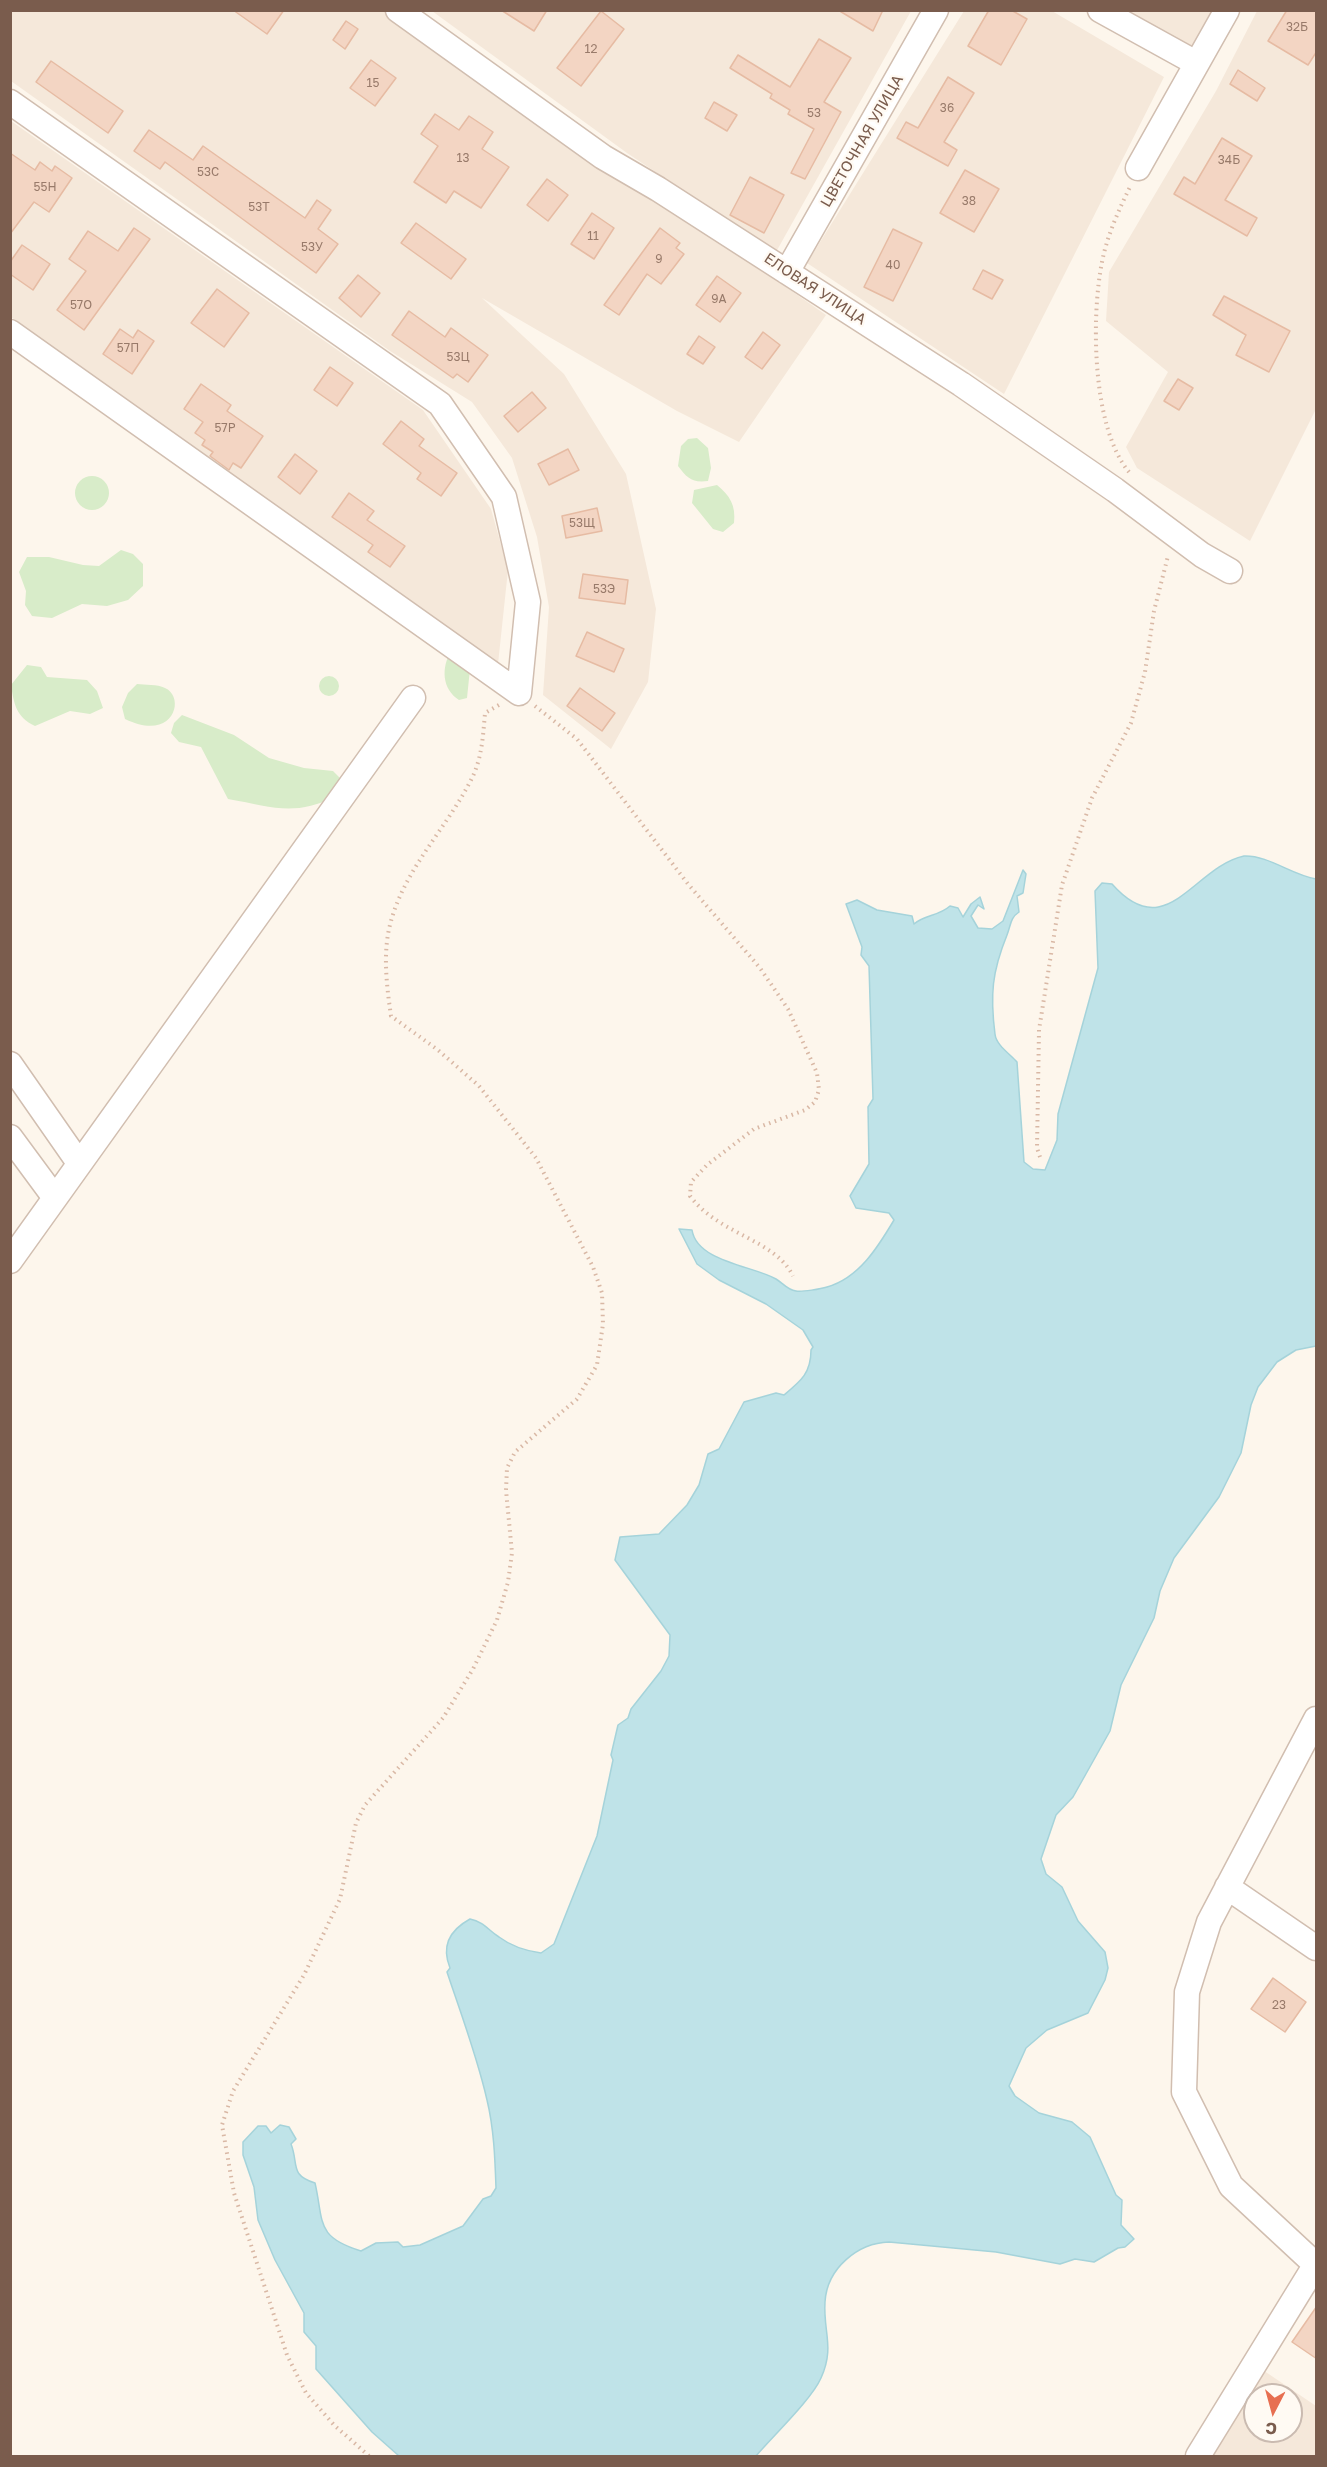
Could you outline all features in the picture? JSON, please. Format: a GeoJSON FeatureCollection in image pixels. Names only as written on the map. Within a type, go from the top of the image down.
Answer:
{"type":"FeatureCollection","features":[{"type":"Feature","properties":{"kind":"street","name":"ЕЛОВАЯ УЛИЦА"},"geometry":{"type":"LineString","coordinates":[[398,10],[603,158],[658,189],[961,384],[1202,555],[1230,571]]}},
{"type":"Feature","properties":{"kind":"street","name":"ЦВЕТОЧНАЯ УЛИЦА"},"geometry":{"type":"LineString","coordinates":[[788,272],[936,10]]}},
{"type":"Feature","properties":{"kind":"street"},"geometry":{"type":"LineString","coordinates":[[1100,10],[1196,63]]}},
{"type":"Feature","properties":{"kind":"street"},"geometry":{"type":"LineString","coordinates":[[1138,168],[1227,10]]}},
{"type":"Feature","properties":{"kind":"street"},"geometry":{"type":"LineString","coordinates":[[10,102],[440,404],[504,497],[528,602],[519,693],[10,332]]}},
{"type":"Feature","properties":{"kind":"street"},"geometry":{"type":"LineString","coordinates":[[10,1260],[413,698]]}},
{"type":"Feature","properties":{"kind":"street"},"geometry":{"type":"LineString","coordinates":[[10,1064],[79,1164]]}},
{"type":"Feature","properties":{"kind":"street"},"geometry":{"type":"LineString","coordinates":[[10,1137],[55,1198]]}},
{"type":"Feature","properties":{"kind":"street"},"geometry":{"type":"LineString","coordinates":[[1198,2457],[1316,2265],[1231,2186],[1184,2092],[1187,1992],[1209,1922],[1317,1719]]}},
{"type":"Feature","properties":{"kind":"street"},"geometry":{"type":"LineString","coordinates":[[1227,1887],[1317,1948]]}},
{"type":"Feature","properties":{"kind":"path"},"geometry":{"type":"LineString","coordinates":[[1130,474],[1111,438],[1103,404],[1096,365],[1096,328],[1102,260],[1138,168]]}},
{"type":"Feature","properties":{"kind":"path"},"geometry":{"type":"LineString","coordinates":[[1040,1158],[1037,1148],[1039,1030],[1062,885],[1092,798],[1131,723],[1145,672],[1171,532]]}},
{"type":"Feature","properties":{"kind":"path"},"geometry":{"type":"LineString","coordinates":[[369,2457],[334,2425],[306,2393],[287,2355],[234,2193],[222,2125],[233,2091],[304,1975],[340,1899],[356,1823],[364,1805],[443,1718],[473,1669],[497,1620],[508,1582],[512,1553],[506,1490],[507,1468],[515,1452],[577,1399],[597,1365],[603,1324],[602,1293],[593,1267],[536,1158],[479,1086],[438,1050],[391,1016],[389,1004],[386,960],[389,929],[399,900],[422,854],[472,779],[483,746],[485,713],[519,693],[577,739],[688,884],[760,968],[788,1009],[805,1041],[817,1072],[819,1090],[815,1102],[805,1110],[754,1129],[729,1147],[691,1182],[690,1196],[701,1211],[720,1225],[776,1253],[787,1264],[793,1276]]}},
{"type":"Feature","properties":{"kind":"shaded area"},"geometry":{"type":"Polygon","coordinates":[[[11,11],[393,11],[826,315],[739,442],[677,411],[482,298],[564,374],[626,474],[656,609],[648,682],[611,749],[543,695],[549,607],[537,537],[512,458],[472,402],[390,351],[11,81],[11,11]]]}},
{"type":"Feature","properties":{"kind":"shaded area"},"geometry":{"type":"Polygon","coordinates":[[[432,11],[911,11],[776,252],[627,153],[432,11]]]}},
{"type":"Feature","properties":{"kind":"shaded area"},"geometry":{"type":"Polygon","coordinates":[[[964,11],[1052,11],[1164,77],[1004,394],[807,263],[964,11]]]}},
{"type":"Feature","properties":{"kind":"shaded area"},"geometry":{"type":"Polygon","coordinates":[[[1123,11],[1213,11],[1192,47],[1123,11]]]}},
{"type":"Feature","properties":{"kind":"shaded area"},"geometry":{"type":"Polygon","coordinates":[[[1257,11],[1316,11],[1316,409],[1250,541],[1137,468],[1126,447],[1168,372],[1106,321],[1109,272],[1216,91],[1257,11]]]}},
{"type":"Feature","properties":{"kind":"shaded area"},"geometry":{"type":"Polygon","coordinates":[[[11,121],[423,410],[491,509],[508,570],[498,664],[11,317],[11,121]]]}},
{"type":"Feature","properties":{"kind":"shaded area"},"geometry":{"type":"Polygon","coordinates":[[[1251,2362],[1282,2383],[1243,2383],[1243,2443],[1303,2443],[1303,2397],[1316,2406],[1316,2456],[1197,2456],[1251,2362]]]}},
{"type":"Feature","properties":{"kind":"green space"},"geometry":{"type":"Polygon","coordinates":[[[697,438],[708,448],[711,468],[708,481],[690,479],[678,466],[681,446],[688,439],[697,438]]]}},
{"type":"Feature","properties":{"kind":"green space"},"geometry":{"type":"Polygon","coordinates":[[[92,476],[104,481],[109,493],[104,505],[92,510],[80,505],[75,493],[80,481],[92,476]]]}},
{"type":"Feature","properties":{"kind":"green space"},"geometry":{"type":"Polygon","coordinates":[[[717,485],[729,497],[734,511],[734,523],[723,532],[713,529],[692,503],[694,490],[717,485]]]}},
{"type":"Feature","properties":{"kind":"green space"},"geometry":{"type":"Polygon","coordinates":[[[121,550],[133,554],[143,564],[143,586],[128,600],[107,606],[82,604],[52,618],[32,616],[25,605],[26,591],[19,572],[27,557],[49,557],[83,565],[99,566],[121,550]]]}},
{"type":"Feature","properties":{"kind":"green space"},"geometry":{"type":"Polygon","coordinates":[[[451,651],[470,669],[467,698],[459,700],[449,690],[445,678],[446,664],[451,651]]]}},
{"type":"Feature","properties":{"kind":"green space"},"geometry":{"type":"Polygon","coordinates":[[[27,665],[41,667],[47,677],[87,680],[97,691],[103,708],[90,714],[70,711],[35,726],[17,709],[11,685],[27,665]]]}},
{"type":"Feature","properties":{"kind":"green space"},"geometry":{"type":"Polygon","coordinates":[[[325,676],[333,676],[339,682],[339,690],[333,696],[325,696],[319,690],[319,682],[325,676]]]}},
{"type":"Feature","properties":{"kind":"green space"},"geometry":{"type":"Polygon","coordinates":[[[137,684],[155,685],[171,693],[174,708],[171,716],[165,722],[155,726],[142,725],[125,719],[122,707],[128,693],[137,684]]]}},
{"type":"Feature","properties":{"kind":"green space"},"geometry":{"type":"Polygon","coordinates":[[[182,715],[234,735],[269,758],[304,768],[333,771],[340,778],[337,796],[295,808],[271,807],[228,799],[201,747],[179,742],[171,733],[174,723],[182,715]]]}},
{"type":"Feature","properties":{"kind":"water"},"geometry":{"type":"Polygon","coordinates":[[[1244,856],[1262,859],[1316,879],[1316,1346],[1296,1350],[1277,1362],[1258,1387],[1251,1405],[1241,1453],[1219,1497],[1174,1558],[1160,1591],[1154,1618],[1121,1685],[1110,1731],[1073,1797],[1056,1815],[1041,1859],[1046,1874],[1062,1887],[1078,1921],[1105,1952],[1108,1968],[1105,1980],[1088,2013],[1047,2030],[1026,2048],[1009,2086],[1015,2096],[1039,2113],[1072,2122],[1090,2137],[1116,2195],[1122,2200],[1121,2225],[1134,2239],[1125,2247],[1118,2248],[1094,2262],[1075,2259],[1060,2264],[996,2252],[889,2242],[877,2243],[856,2252],[838,2268],[827,2290],[825,2313],[828,2348],[821,2378],[801,2407],[756,2456],[399,2456],[372,2432],[316,2369],[316,2346],[304,2332],[304,2313],[275,2260],[258,2220],[254,2187],[243,2155],[243,2142],[258,2126],[266,2126],[271,2133],[280,2125],[289,2127],[296,2139],[291,2144],[296,2168],[301,2176],[315,2183],[324,2226],[336,2240],[361,2251],[376,2243],[398,2242],[403,2247],[420,2245],[463,2226],[483,2199],[491,2196],[496,2188],[493,2133],[487,2100],[474,2051],[447,1972],[450,1968],[447,1960],[449,1939],[457,1928],[470,1919],[482,1924],[509,1943],[525,1949],[541,1953],[554,1944],[597,1836],[618,1725],[628,1718],[631,1709],[661,1671],[669,1656],[670,1635],[615,1560],[620,1537],[659,1534],[687,1505],[699,1485],[708,1454],[719,1449],[744,1402],[776,1393],[784,1395],[804,1376],[811,1358],[813,1347],[803,1330],[766,1304],[719,1280],[697,1264],[679,1229],[692,1230],[696,1241],[715,1256],[766,1274],[790,1289],[803,1291],[827,1287],[849,1277],[867,1260],[894,1220],[889,1213],[856,1208],[850,1196],[869,1164],[868,1107],[873,1099],[869,966],[861,955],[862,947],[846,904],[857,900],[877,910],[912,916],[914,924],[950,906],[958,908],[963,917],[971,904],[980,897],[984,909],[978,905],[971,916],[978,928],[992,929],[1003,921],[1023,870],[1026,874],[1023,893],[1017,896],[1019,912],[1011,922],[995,972],[993,1020],[998,1042],[1017,1062],[1024,1162],[1033,1169],[1045,1170],[1057,1140],[1058,1114],[1098,968],[1095,891],[1102,883],[1112,884],[1131,901],[1149,907],[1164,905],[1180,897],[1226,863],[1244,856]]]}},
{"type":"Feature","properties":{"kind":"building"},"geometry":{"type":"Polygon","coordinates":[[[233,10],[284,10],[267,34],[233,10]]]}},
{"type":"Feature","properties":{"kind":"building"},"geometry":{"type":"Polygon","coordinates":[[[501,10],[547,10],[534,31],[501,10]]]}},
{"type":"Feature","properties":{"kind":"building"},"geometry":{"type":"Polygon","coordinates":[[[838,10],[883,10],[873,31],[838,10]]]}},
{"type":"Feature","properties":{"kind":"building"},"geometry":{"type":"Polygon","coordinates":[[[989,10],[1011,10],[1027,19],[1001,65],[968,46],[989,10]]]}},
{"type":"Feature","properties":{"kind":"building"},"geometry":{"type":"Polygon","coordinates":[[[1287,10],[1317,10],[1317,51],[1308,65],[1268,41],[1287,10]]]}},
{"type":"Feature","properties":{"kind":"building"},"geometry":{"type":"Polygon","coordinates":[[[601,11],[624,29],[581,86],[557,68],[601,11]]]}},
{"type":"Feature","properties":{"kind":"building"},"geometry":{"type":"Polygon","coordinates":[[[346,21],[358,29],[345,49],[333,40],[346,21]]]}},
{"type":"Feature","properties":{"kind":"building"},"geometry":{"type":"Polygon","coordinates":[[[819,39],[851,58],[824,102],[841,112],[805,179],[791,173],[814,129],[788,114],[790,110],[770,98],[772,94],[730,68],[738,55],[790,87],[819,39]]]}},
{"type":"Feature","properties":{"kind":"building"},"geometry":{"type":"Polygon","coordinates":[[[371,60],[396,78],[375,106],[350,88],[371,60]]]}},
{"type":"Feature","properties":{"kind":"building"},"geometry":{"type":"Polygon","coordinates":[[[51,61],[123,111],[108,133],[36,82],[51,61]]]}},
{"type":"Feature","properties":{"kind":"building"},"geometry":{"type":"Polygon","coordinates":[[[1238,70],[1265,88],[1257,101],[1230,84],[1238,70]]]}},
{"type":"Feature","properties":{"kind":"building"},"geometry":{"type":"Polygon","coordinates":[[[948,77],[974,93],[944,142],[957,150],[948,166],[897,138],[906,122],[918,128],[948,77]]]}},
{"type":"Feature","properties":{"kind":"building"},"geometry":{"type":"Polygon","coordinates":[[[714,102],[737,115],[727,131],[705,118],[714,102]]]}},
{"type":"Feature","properties":{"kind":"building"},"geometry":{"type":"Polygon","coordinates":[[[435,114],[459,130],[469,116],[493,132],[482,149],[509,167],[481,208],[454,191],[446,203],[414,182],[438,146],[421,134],[435,114]]]}},
{"type":"Feature","properties":{"kind":"building"},"geometry":{"type":"Polygon","coordinates":[[[149,130],[193,160],[203,146],[305,218],[317,200],[331,210],[318,229],[338,244],[316,273],[165,162],[160,169],[134,151],[149,130]]]}},
{"type":"Feature","properties":{"kind":"building"},"geometry":{"type":"Polygon","coordinates":[[[1222,138],[1252,156],[1225,200],[1257,218],[1247,236],[1174,194],[1184,177],[1195,184],[1222,138]]]}},
{"type":"Feature","properties":{"kind":"building"},"geometry":{"type":"Polygon","coordinates":[[[10,153],[35,170],[40,162],[52,171],[55,166],[72,178],[49,212],[34,202],[10,234],[10,153]]]}},
{"type":"Feature","properties":{"kind":"building"},"geometry":{"type":"Polygon","coordinates":[[[965,170],[999,189],[974,232],[940,213],[965,170]]]}},
{"type":"Feature","properties":{"kind":"building"},"geometry":{"type":"Polygon","coordinates":[[[750,177],[784,195],[764,233],[730,215],[750,177]]]}},
{"type":"Feature","properties":{"kind":"building"},"geometry":{"type":"Polygon","coordinates":[[[547,179],[568,195],[548,221],[527,205],[547,179]]]}},
{"type":"Feature","properties":{"kind":"building"},"geometry":{"type":"Polygon","coordinates":[[[592,213],[614,228],[594,259],[571,244],[592,213]]]}},
{"type":"Feature","properties":{"kind":"building"},"geometry":{"type":"Polygon","coordinates":[[[416,223],[466,259],[451,279],[401,243],[416,223]]]}},
{"type":"Feature","properties":{"kind":"building"},"geometry":{"type":"Polygon","coordinates":[[[134,228],[150,239],[84,330],[57,310],[86,271],[69,259],[88,231],[118,251],[134,228]]]}},
{"type":"Feature","properties":{"kind":"building"},"geometry":{"type":"Polygon","coordinates":[[[660,228],[680,243],[676,248],[684,254],[661,284],[647,274],[619,315],[604,305],[660,228]]]}},
{"type":"Feature","properties":{"kind":"building"},"geometry":{"type":"Polygon","coordinates":[[[893,229],[922,243],[893,301],[864,287],[893,229]]]}},
{"type":"Feature","properties":{"kind":"building"},"geometry":{"type":"Polygon","coordinates":[[[22,245],[50,264],[33,290],[10,274],[10,262],[22,245]]]}},
{"type":"Feature","properties":{"kind":"building"},"geometry":{"type":"Polygon","coordinates":[[[983,270],[1003,280],[992,299],[973,289],[983,270]]]}},
{"type":"Feature","properties":{"kind":"building"},"geometry":{"type":"Polygon","coordinates":[[[358,275],[380,293],[361,317],[339,298],[358,275]]]}},
{"type":"Feature","properties":{"kind":"building"},"geometry":{"type":"Polygon","coordinates":[[[717,276],[741,293],[720,322],[696,305],[717,276]]]}},
{"type":"Feature","properties":{"kind":"building"},"geometry":{"type":"Polygon","coordinates":[[[217,289],[249,313],[224,347],[191,323],[217,289]]]}},
{"type":"Feature","properties":{"kind":"building"},"geometry":{"type":"Polygon","coordinates":[[[1224,296],[1290,331],[1269,372],[1236,355],[1246,335],[1213,315],[1224,296]]]}},
{"type":"Feature","properties":{"kind":"building"},"geometry":{"type":"Polygon","coordinates":[[[409,311],[445,337],[451,328],[488,355],[468,382],[457,374],[453,378],[392,335],[409,311]]]}},
{"type":"Feature","properties":{"kind":"building"},"geometry":{"type":"Polygon","coordinates":[[[120,329],[133,338],[138,330],[154,341],[132,374],[103,354],[120,329]]]}},
{"type":"Feature","properties":{"kind":"building"},"geometry":{"type":"Polygon","coordinates":[[[763,332],[780,345],[762,369],[745,357],[763,332]]]}},
{"type":"Feature","properties":{"kind":"building"},"geometry":{"type":"Polygon","coordinates":[[[699,336],[715,347],[703,364],[687,354],[699,336]]]}},
{"type":"Feature","properties":{"kind":"building"},"geometry":{"type":"Polygon","coordinates":[[[330,367],[353,383],[337,406],[314,390],[330,367]]]}},
{"type":"Feature","properties":{"kind":"building"},"geometry":{"type":"Polygon","coordinates":[[[1178,379],[1193,388],[1179,410],[1164,401],[1178,379]]]}},
{"type":"Feature","properties":{"kind":"building"},"geometry":{"type":"Polygon","coordinates":[[[201,384],[231,405],[227,411],[263,436],[241,468],[233,463],[229,470],[210,456],[213,452],[202,445],[205,440],[195,433],[203,422],[184,409],[201,384]]]}},
{"type":"Feature","properties":{"kind":"building"},"geometry":{"type":"Polygon","coordinates":[[[532,392],[546,408],[518,432],[504,416],[532,392]]]}},
{"type":"Feature","properties":{"kind":"building"},"geometry":{"type":"Polygon","coordinates":[[[401,421],[424,439],[419,446],[457,473],[441,496],[417,479],[421,473],[383,444],[401,421]]]}},
{"type":"Feature","properties":{"kind":"building"},"geometry":{"type":"Polygon","coordinates":[[[568,449],[579,470],[549,485],[538,464],[568,449]]]}},
{"type":"Feature","properties":{"kind":"building"},"geometry":{"type":"Polygon","coordinates":[[[295,454],[317,471],[300,494],[278,477],[295,454]]]}},
{"type":"Feature","properties":{"kind":"building"},"geometry":{"type":"Polygon","coordinates":[[[349,493],[374,511],[367,520],[405,546],[390,567],[368,552],[373,545],[332,517],[349,493]]]}},
{"type":"Feature","properties":{"kind":"building"},"geometry":{"type":"Polygon","coordinates":[[[597,508],[602,531],[566,538],[562,516],[597,508]]]}},
{"type":"Feature","properties":{"kind":"building"},"geometry":{"type":"Polygon","coordinates":[[[583,574],[628,580],[625,604],[579,598],[583,574]]]}},
{"type":"Feature","properties":{"kind":"building"},"geometry":{"type":"Polygon","coordinates":[[[587,632],[624,649],[614,672],[576,656],[587,632]]]}},
{"type":"Feature","properties":{"kind":"building"},"geometry":{"type":"Polygon","coordinates":[[[580,688],[615,713],[602,731],[567,706],[580,688]]]}},
{"type":"Feature","properties":{"kind":"building"},"geometry":{"type":"Polygon","coordinates":[[[1273,1978],[1306,2002],[1285,2032],[1251,2009],[1273,1978]]]}},
{"type":"Feature","properties":{"kind":"building"},"geometry":{"type":"Polygon","coordinates":[[[1317,2306],[1317,2359],[1292,2342],[1317,2306]]]}}]}
